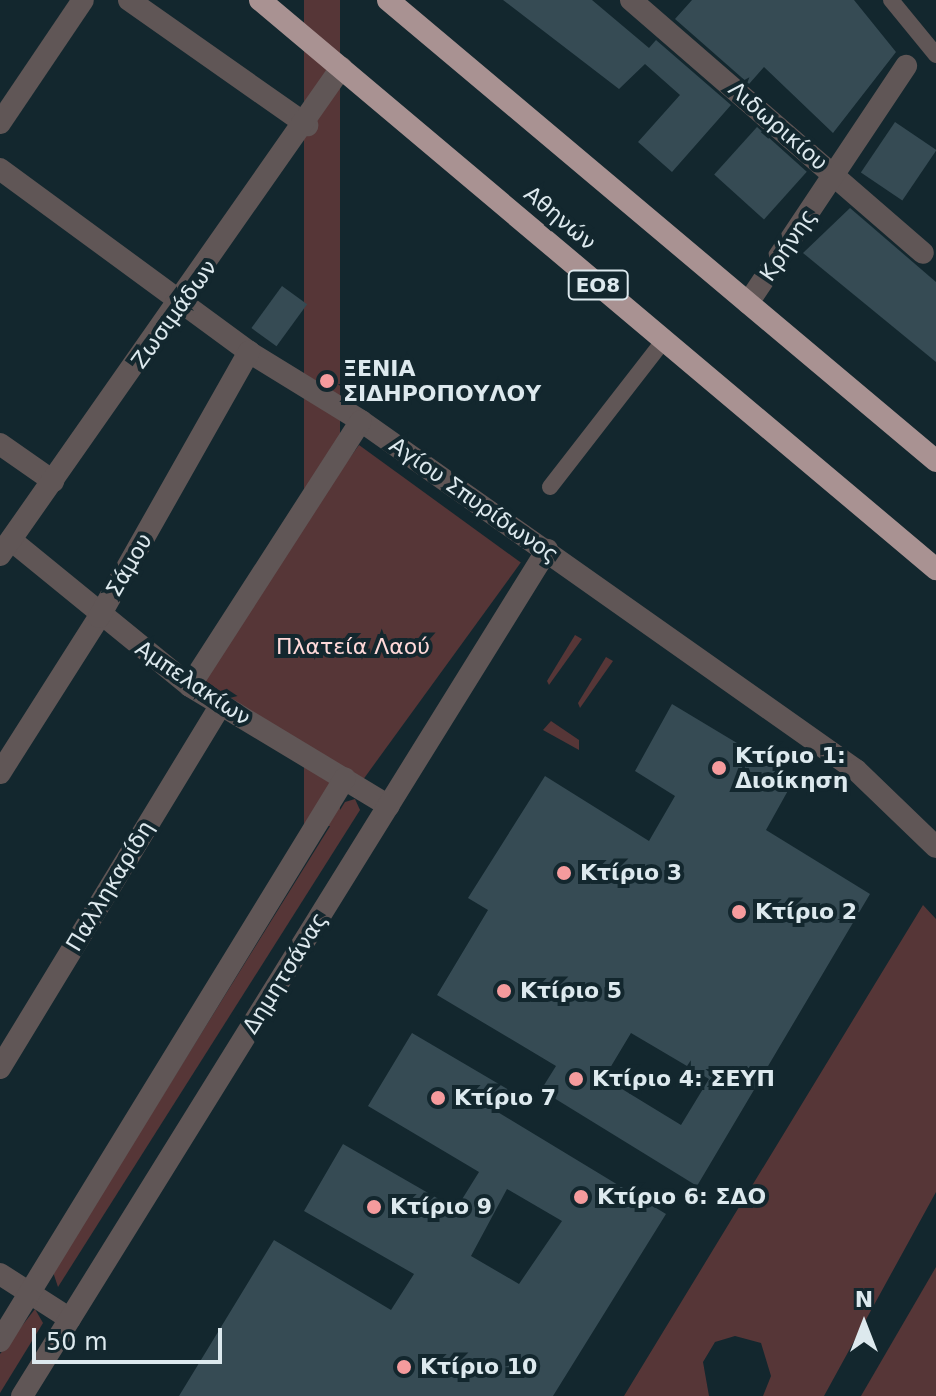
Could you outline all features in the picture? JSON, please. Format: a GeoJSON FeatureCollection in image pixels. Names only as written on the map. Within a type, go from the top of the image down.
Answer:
{"type":"FeatureCollection","features":[{"type":"Feature","properties":{"kind":"highway","name":"Αθηνών"},"geometry":{"type":"LineString","coordinates":[[260,0],[936,569]]}},
{"type":"Feature","properties":{"kind":"highway"},"geometry":{"type":"LineString","coordinates":[[388,0],[936,461]]}},
{"type":"Feature","properties":{"kind":"street"},"geometry":{"type":"LineString","coordinates":[[0,123],[83,0]]}},
{"type":"Feature","properties":{"kind":"street"},"geometry":{"type":"LineString","coordinates":[[129,0],[307,125]]}},
{"type":"Feature","properties":{"kind":"street","name":"Λιδωρικίου"},"geometry":{"type":"LineString","coordinates":[[631,0],[923,253]]}},
{"type":"Feature","properties":{"kind":"street","name":"Κρήνης"},"geometry":{"type":"LineString","coordinates":[[748,303],[906,66]]}},
{"type":"Feature","properties":{"kind":"street","name":"Ζωσιμάδων"},"geometry":{"type":"LineString","coordinates":[[5,548],[307,125],[341,68]]}},
{"type":"Feature","properties":{"kind":"street","name":"Αγίου Σπυρίδωνος"},"geometry":{"type":"LineString","coordinates":[[0,169],[249,352],[361,421],[856,770],[936,847]]}},
{"type":"Feature","properties":{"kind":"street","name":"Σάμου"},"geometry":{"type":"LineString","coordinates":[[0,773],[99,617],[249,352]]}},
{"type":"Feature","properties":{"kind":"street"},"geometry":{"type":"LineString","coordinates":[[190,686],[361,421]]}},
{"type":"Feature","properties":{"kind":"street"},"geometry":{"type":"LineString","coordinates":[[0,444],[53,481]]}},
{"type":"Feature","properties":{"kind":"street","name":"Αμπελακίων"},"geometry":{"type":"LineString","coordinates":[[5,548],[190,686],[389,806]]}},
{"type":"Feature","properties":{"kind":"street","name":"Δημητσάνας"},"geometry":{"type":"LineString","coordinates":[[22,1396],[547,550]]}},
{"type":"Feature","properties":{"kind":"street","name":"Παλληκαρίδη"},"geometry":{"type":"LineString","coordinates":[[0,1068],[221,705]]}},
{"type":"Feature","properties":{"kind":"street"},"geometry":{"type":"LineString","coordinates":[[0,1341],[345,778]]}},
{"type":"Feature","properties":{"kind":"street"},"geometry":{"type":"LineString","coordinates":[[0,1274],[70,1319]]}},
{"type":"Feature","properties":{"kind":"lane"},"geometry":{"type":"LineString","coordinates":[[891,0],[936,55]]}},
{"type":"Feature","properties":{"kind":"lane"},"geometry":{"type":"LineString","coordinates":[[550,487],[664,340]]}},
{"type":"Feature","properties":{"kind":"green space"},"geometry":{"type":"Polygon","coordinates":[[[304,0],[340,0],[340,826],[304,826],[304,0]]]}},
{"type":"Feature","properties":{"kind":"green space","name":"Πλατεία Λαού"},"geometry":{"type":"Polygon","coordinates":[[[359,445],[521,563],[356,790],[194,672],[359,445]]]}},
{"type":"Feature","properties":{"kind":"green space"},"geometry":{"type":"Polygon","coordinates":[[[575,635],[582,639],[549,685],[547,681],[575,635]]]}},
{"type":"Feature","properties":{"kind":"green space"},"geometry":{"type":"Polygon","coordinates":[[[606,657],[613,661],[580,708],[578,703],[606,657]]]}},
{"type":"Feature","properties":{"kind":"green space"},"geometry":{"type":"Polygon","coordinates":[[[551,721],[579,740],[579,750],[543,730],[551,721]]]}},
{"type":"Feature","properties":{"kind":"green space"},"geometry":{"type":"Polygon","coordinates":[[[355,799],[360,810],[58,1287],[53,1272],[345,802],[355,799]]]}},
{"type":"Feature","properties":{"kind":"green space"},"geometry":{"type":"Polygon","coordinates":[[[923,905],[936,919],[936,1192],[824,1396],[763,1396],[771,1376],[761,1343],[735,1336],[715,1342],[703,1362],[709,1396],[624,1396],[923,905]]]}},
{"type":"Feature","properties":{"kind":"green space"},"geometry":{"type":"Polygon","coordinates":[[[936,1267],[936,1396],[861,1396],[936,1267]]]}},
{"type":"Feature","properties":{"kind":"green space"},"geometry":{"type":"Polygon","coordinates":[[[35,1309],[43,1323],[0,1393],[0,1354],[35,1309]]]}},
{"type":"Feature","properties":{"kind":"building"},"geometry":{"type":"Polygon","coordinates":[[[503,0],[592,0],[649,48],[656,40],[731,105],[672,172],[638,142],[680,95],[645,64],[619,89],[503,0]]]}},
{"type":"Feature","properties":{"kind":"building"},"geometry":{"type":"Polygon","coordinates":[[[692,0],[854,0],[896,52],[833,133],[764,67],[749,84],[675,19],[692,0]]]}},
{"type":"Feature","properties":{"kind":"building"},"geometry":{"type":"Polygon","coordinates":[[[895,122],[936,150],[902,201],[861,173],[895,122]]]}},
{"type":"Feature","properties":{"kind":"building"},"geometry":{"type":"Polygon","coordinates":[[[757,127],[807,172],[764,219],[714,175],[757,127]]]}},
{"type":"Feature","properties":{"kind":"building"},"geometry":{"type":"Polygon","coordinates":[[[850,208],[936,282],[936,362],[803,253],[850,208]]]}},
{"type":"Feature","properties":{"kind":"building"},"geometry":{"type":"Polygon","coordinates":[[[282,286],[307,304],[277,346],[251,328],[282,286]]]}},
{"type":"Feature","properties":{"kind":"building"},"geometry":{"type":"Polygon","coordinates":[[[672,704],[795,778],[766,830],[870,894],[697,1186],[541,1090],[556,1066],[437,995],[488,910],[468,898],[545,776],[649,841],[675,796],[635,771],[672,704]],[[631,1033],[604,1078],[681,1125],[709,1079],[631,1033]]]}},
{"type":"Feature","properties":{"kind":"building"},"geometry":{"type":"Polygon","coordinates":[[[412,1033],[509,1090],[496,1111],[666,1214],[553,1396],[179,1396],[274,1240],[391,1310],[414,1274],[304,1211],[343,1144],[456,1209],[479,1172],[368,1106],[412,1033]],[[507,1189],[471,1256],[519,1284],[562,1221],[507,1189]]]}},
{"type":"Feature","properties":{"kind":"place","name":"ΞΕΝΙΑ ΣΙΔΗΡΟΠΟΥΛΟΥ"},"geometry":{"type":"Point","coordinates":[327,381]}},
{"type":"Feature","properties":{"kind":"place","name":"Κτίριο 1: Διοίκηση"},"geometry":{"type":"Point","coordinates":[719,768]}},
{"type":"Feature","properties":{"kind":"place","name":"Κτίριο 3"},"geometry":{"type":"Point","coordinates":[564,873]}},
{"type":"Feature","properties":{"kind":"place","name":"Κτίριο 2"},"geometry":{"type":"Point","coordinates":[739,912]}},
{"type":"Feature","properties":{"kind":"place","name":"Κτίριο 5"},"geometry":{"type":"Point","coordinates":[504,991]}},
{"type":"Feature","properties":{"kind":"place","name":"Κτίριο 4: ΣΕΥΠ"},"geometry":{"type":"Point","coordinates":[576,1079]}},
{"type":"Feature","properties":{"kind":"place","name":"Κτίριο 7"},"geometry":{"type":"Point","coordinates":[438,1098]}},
{"type":"Feature","properties":{"kind":"place","name":"Κτίριο 6: ΣΔΟ"},"geometry":{"type":"Point","coordinates":[581,1197]}},
{"type":"Feature","properties":{"kind":"place","name":"Κτίριο 9"},"geometry":{"type":"Point","coordinates":[374,1207]}},
{"type":"Feature","properties":{"kind":"place","name":"Κτίριο 10"},"geometry":{"type":"Point","coordinates":[404,1367]}}]}
